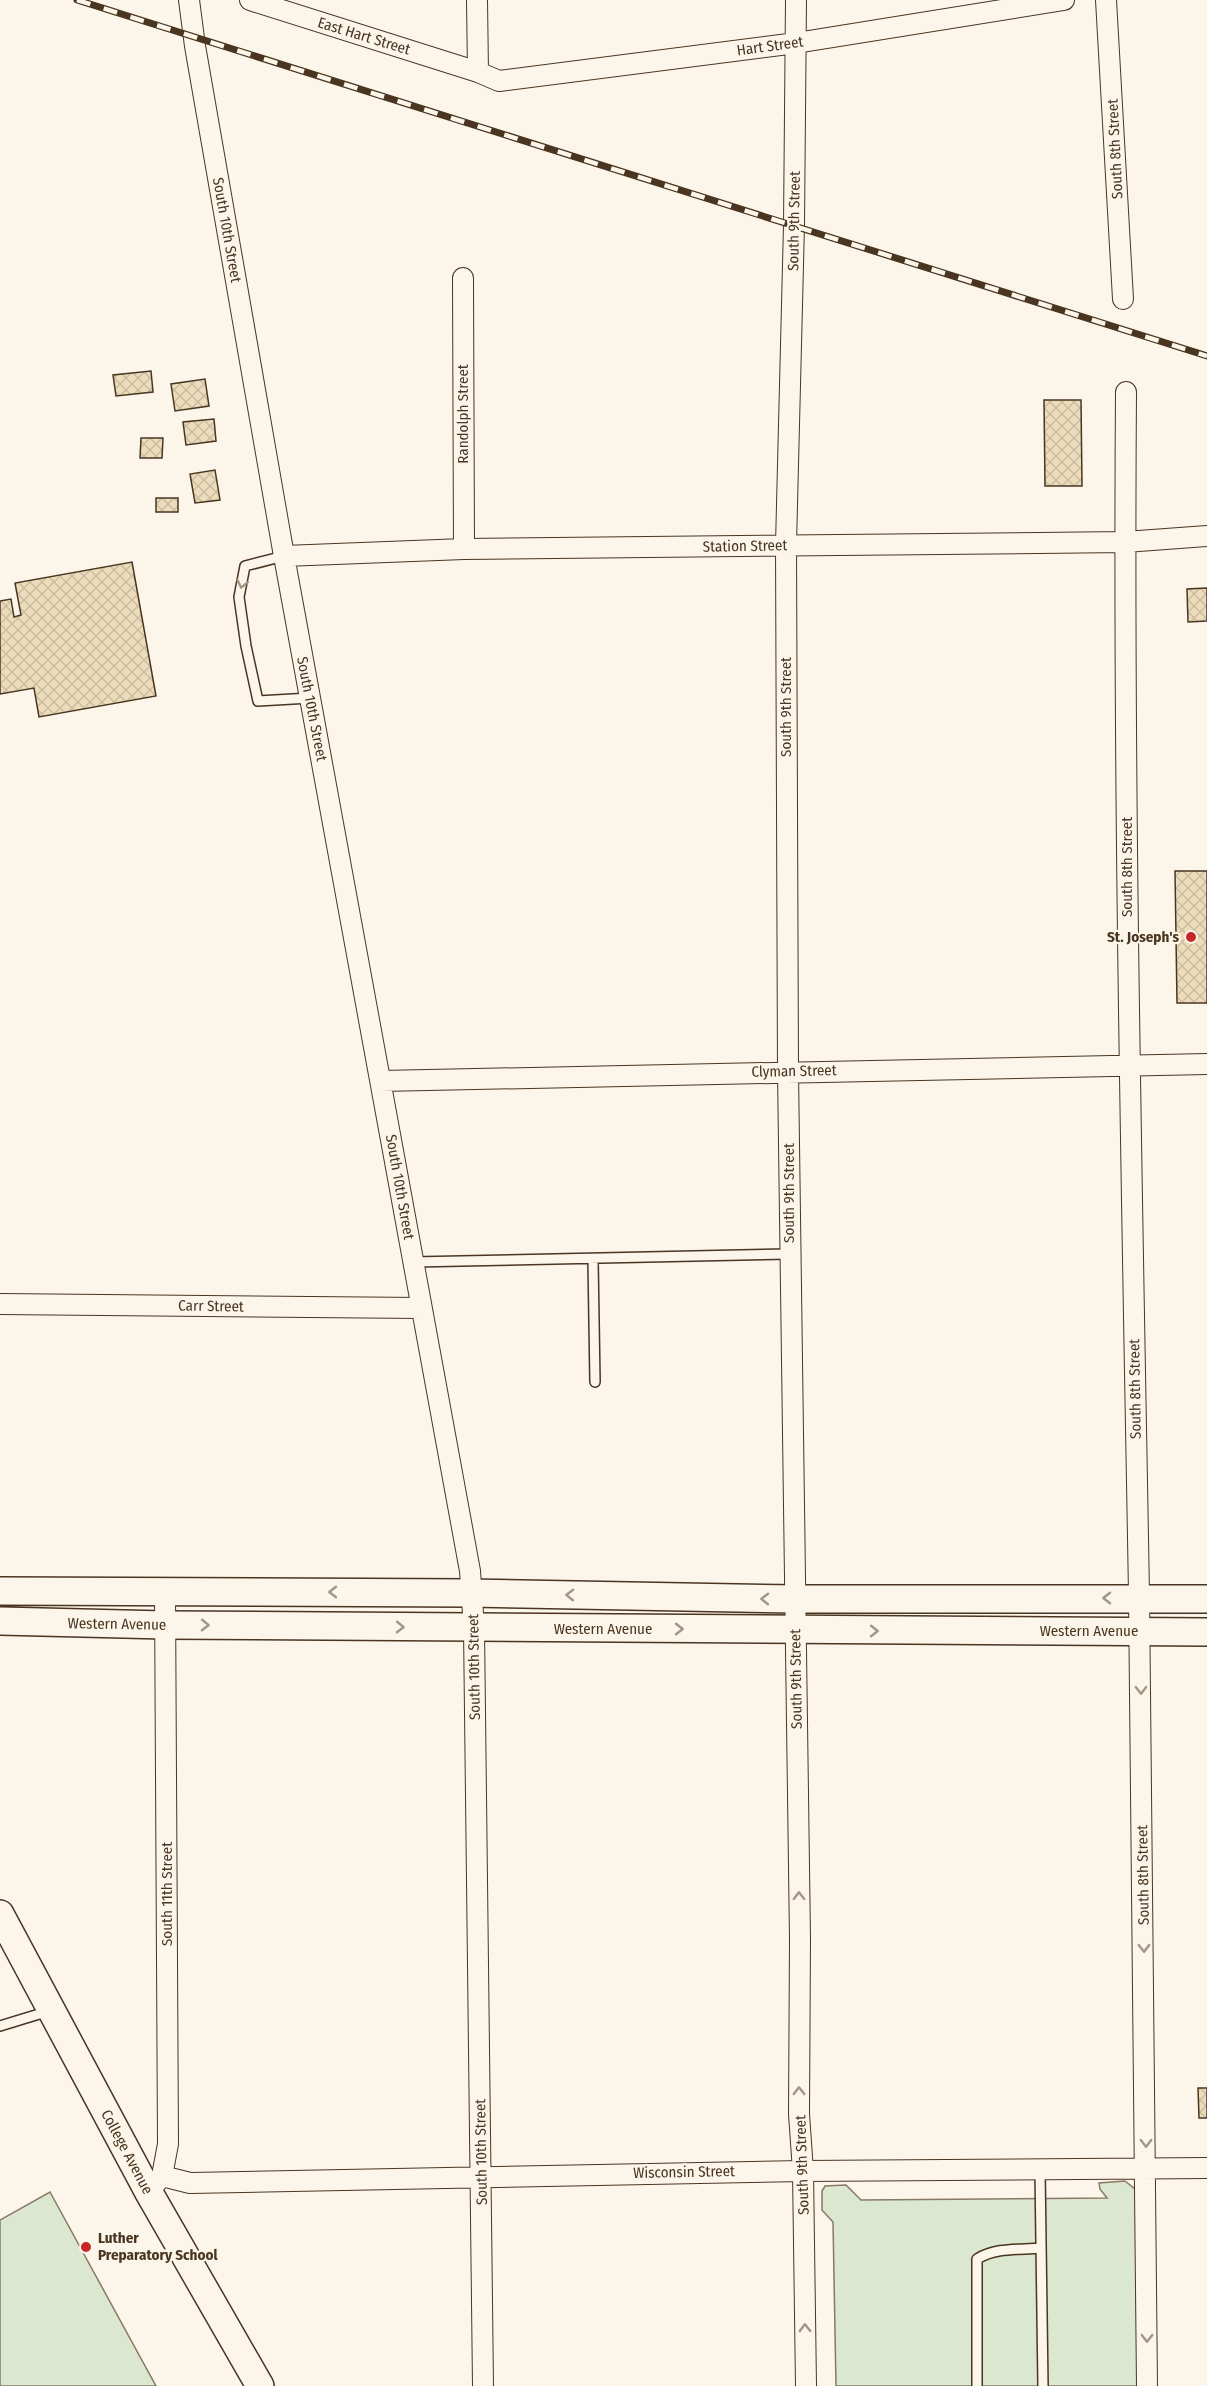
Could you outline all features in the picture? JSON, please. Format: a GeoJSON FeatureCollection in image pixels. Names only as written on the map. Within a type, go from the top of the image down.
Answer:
{"type":"FeatureCollection","features":[{"type":"Feature","properties":{"kind":"street","name":"South 10th Street"},"geometry":{"type":"LineString","coordinates":[[189,0],[195,46],[284,556],[466,1545],[474,1628],[483,2386]]}},
{"type":"Feature","properties":{"kind":"street","name":"East Hart Street"},"geometry":{"type":"LineString","coordinates":[[250,0],[478,72]]}},
{"type":"Feature","properties":{"kind":"street"},"geometry":{"type":"LineString","coordinates":[[477,0],[478,72]]}},
{"type":"Feature","properties":{"kind":"street","name":"South 9th Street"},"geometry":{"type":"LineString","coordinates":[[796,0],[794,225],[786,545],[788,1071],[800,1939],[799,2114],[803,2171],[806,2386]]}},
{"type":"Feature","properties":{"kind":"street","name":"Hart Street"},"geometry":{"type":"LineString","coordinates":[[478,72],[499,81],[796,43],[1064,0]]}},
{"type":"Feature","properties":{"kind":"street","name":"South 8th Street"},"geometry":{"type":"LineString","coordinates":[[1106,0],[1123,299]]}},
{"type":"Feature","properties":{"kind":"street","name":"Randolph Street"},"geometry":{"type":"LineString","coordinates":[[463,278],[464,549]]}},
{"type":"Feature","properties":{"kind":"street","name":"South 8th Street"},"geometry":{"type":"LineString","coordinates":[[1126,392],[1129,1065],[1140,1631],[1147,2169],[1147,2386]]}},
{"type":"Feature","properties":{"kind":"street","name":"Station Street"},"geometry":{"type":"LineString","coordinates":[[284,556],[464,549],[1125,542],[1207,536]]}},
{"type":"Feature","properties":{"kind":"street","name":"Clyman Street"},"geometry":{"type":"LineString","coordinates":[[381,1081],[1207,1064]]}},
{"type":"Feature","properties":{"kind":"street","name":"Carr Street"},"geometry":{"type":"LineString","coordinates":[[0,1305],[421,1308]]}},
{"type":"Feature","properties":{"kind":"street"},"geometry":{"type":"LineString","coordinates":[[0,1591],[471,1593],[795,1599],[1207,1599]]}},
{"type":"Feature","properties":{"kind":"street","name":"South 11th Street"},"geometry":{"type":"LineString","coordinates":[[155,2183],[168,2144],[165,1591]]}},
{"type":"Feature","properties":{"kind":"street","name":"Western Avenue"},"geometry":{"type":"LineString","coordinates":[[0,1621],[474,1628],[1207,1632]]}},
{"type":"Feature","properties":{"kind":"street","name":"College Avenue"},"geometry":{"type":"LineString","coordinates":[[0,1914],[52,2011],[155,2183],[260,2386]]}},
{"type":"Feature","properties":{"kind":"street","name":"Wisconsin Street"},"geometry":{"type":"LineString","coordinates":[[155,2183],[481,2175],[1207,2168]]}},
{"type":"Feature","properties":{"kind":"lane"},"geometry":{"type":"LineString","coordinates":[[284,556],[245,566],[239,597],[246,646],[258,701],[310,698]]}},
{"type":"Feature","properties":{"kind":"lane"},"geometry":{"type":"LineString","coordinates":[[413,1263],[789,1254]]}},
{"type":"Feature","properties":{"kind":"lane"},"geometry":{"type":"LineString","coordinates":[[593,1260],[595,1382]]}},
{"type":"Feature","properties":{"kind":"lane"},"geometry":{"type":"LineString","coordinates":[[0,2026],[52,2011]]}},
{"type":"Feature","properties":{"kind":"lane"},"geometry":{"type":"LineString","coordinates":[[1040,2170],[1043,2386]]}},
{"type":"Feature","properties":{"kind":"lane"},"geometry":{"type":"LineString","coordinates":[[976,2386],[977,2259],[986,2253],[1041,2248]]}},
{"type":"Feature","properties":{"kind":"green space"},"geometry":{"type":"Polygon","coordinates":[[[1125,2181],[1135,2189],[1136,2197],[1137,2386],[836,2386],[833,2222],[822,2210],[822,2191],[825,2186],[846,2185],[861,2200],[1107,2198],[1100,2189],[1099,2183],[1125,2181]]]}},
{"type":"Feature","properties":{"kind":"green space"},"geometry":{"type":"Polygon","coordinates":[[[50,2192],[156,2386],[0,2386],[0,2220],[50,2192]]]}},
{"type":"Feature","properties":{"kind":"building"},"geometry":{"type":"Polygon","coordinates":[[[151,371],[153,392],[116,396],[113,375],[151,371]]]}},
{"type":"Feature","properties":{"kind":"building"},"geometry":{"type":"Polygon","coordinates":[[[205,379],[209,406],[175,411],[171,384],[205,379]]]}},
{"type":"Feature","properties":{"kind":"building"},"geometry":{"type":"Polygon","coordinates":[[[1044,400],[1081,400],[1082,486],[1045,486],[1044,400]]]}},
{"type":"Feature","properties":{"kind":"building"},"geometry":{"type":"Polygon","coordinates":[[[214,419],[216,441],[186,445],[183,422],[214,419]]]}},
{"type":"Feature","properties":{"kind":"building"},"geometry":{"type":"Polygon","coordinates":[[[141,438],[163,438],[162,458],[140,458],[141,438]]]}},
{"type":"Feature","properties":{"kind":"building"},"geometry":{"type":"Polygon","coordinates":[[[215,470],[220,500],[195,503],[190,474],[215,470]]]}},
{"type":"Feature","properties":{"kind":"building"},"geometry":{"type":"Polygon","coordinates":[[[156,498],[178,498],[178,512],[156,512],[156,498]]]}},
{"type":"Feature","properties":{"kind":"building"},"geometry":{"type":"Polygon","coordinates":[[[132,562],[156,696],[39,717],[34,688],[0,694],[0,601],[11,599],[14,617],[21,615],[15,583],[132,562]]]}},
{"type":"Feature","properties":{"kind":"building"},"geometry":{"type":"Polygon","coordinates":[[[1207,588],[1207,621],[1188,622],[1187,589],[1207,588]]]}},
{"type":"Feature","properties":{"kind":"building","name":"St. Joseph's"},"geometry":{"type":"Polygon","coordinates":[[[1175,871],[1207,871],[1207,1003],[1177,1003],[1175,871]]]}},
{"type":"Feature","properties":{"kind":"building"},"geometry":{"type":"Polygon","coordinates":[[[1198,2088],[1207,2088],[1207,2118],[1199,2118],[1198,2088]]]}},
{"type":"Feature","properties":{"kind":"railway"},"geometry":{"type":"LineString","coordinates":[[77,0],[1207,356]]}},
{"type":"Feature","properties":{"kind":"place","name":"St. Joseph's"},"geometry":{"type":"Point","coordinates":[1191,937]}},
{"type":"Feature","properties":{"kind":"place","name":"Luther Preparatory School"},"geometry":{"type":"Point","coordinates":[86,2247]}}]}
